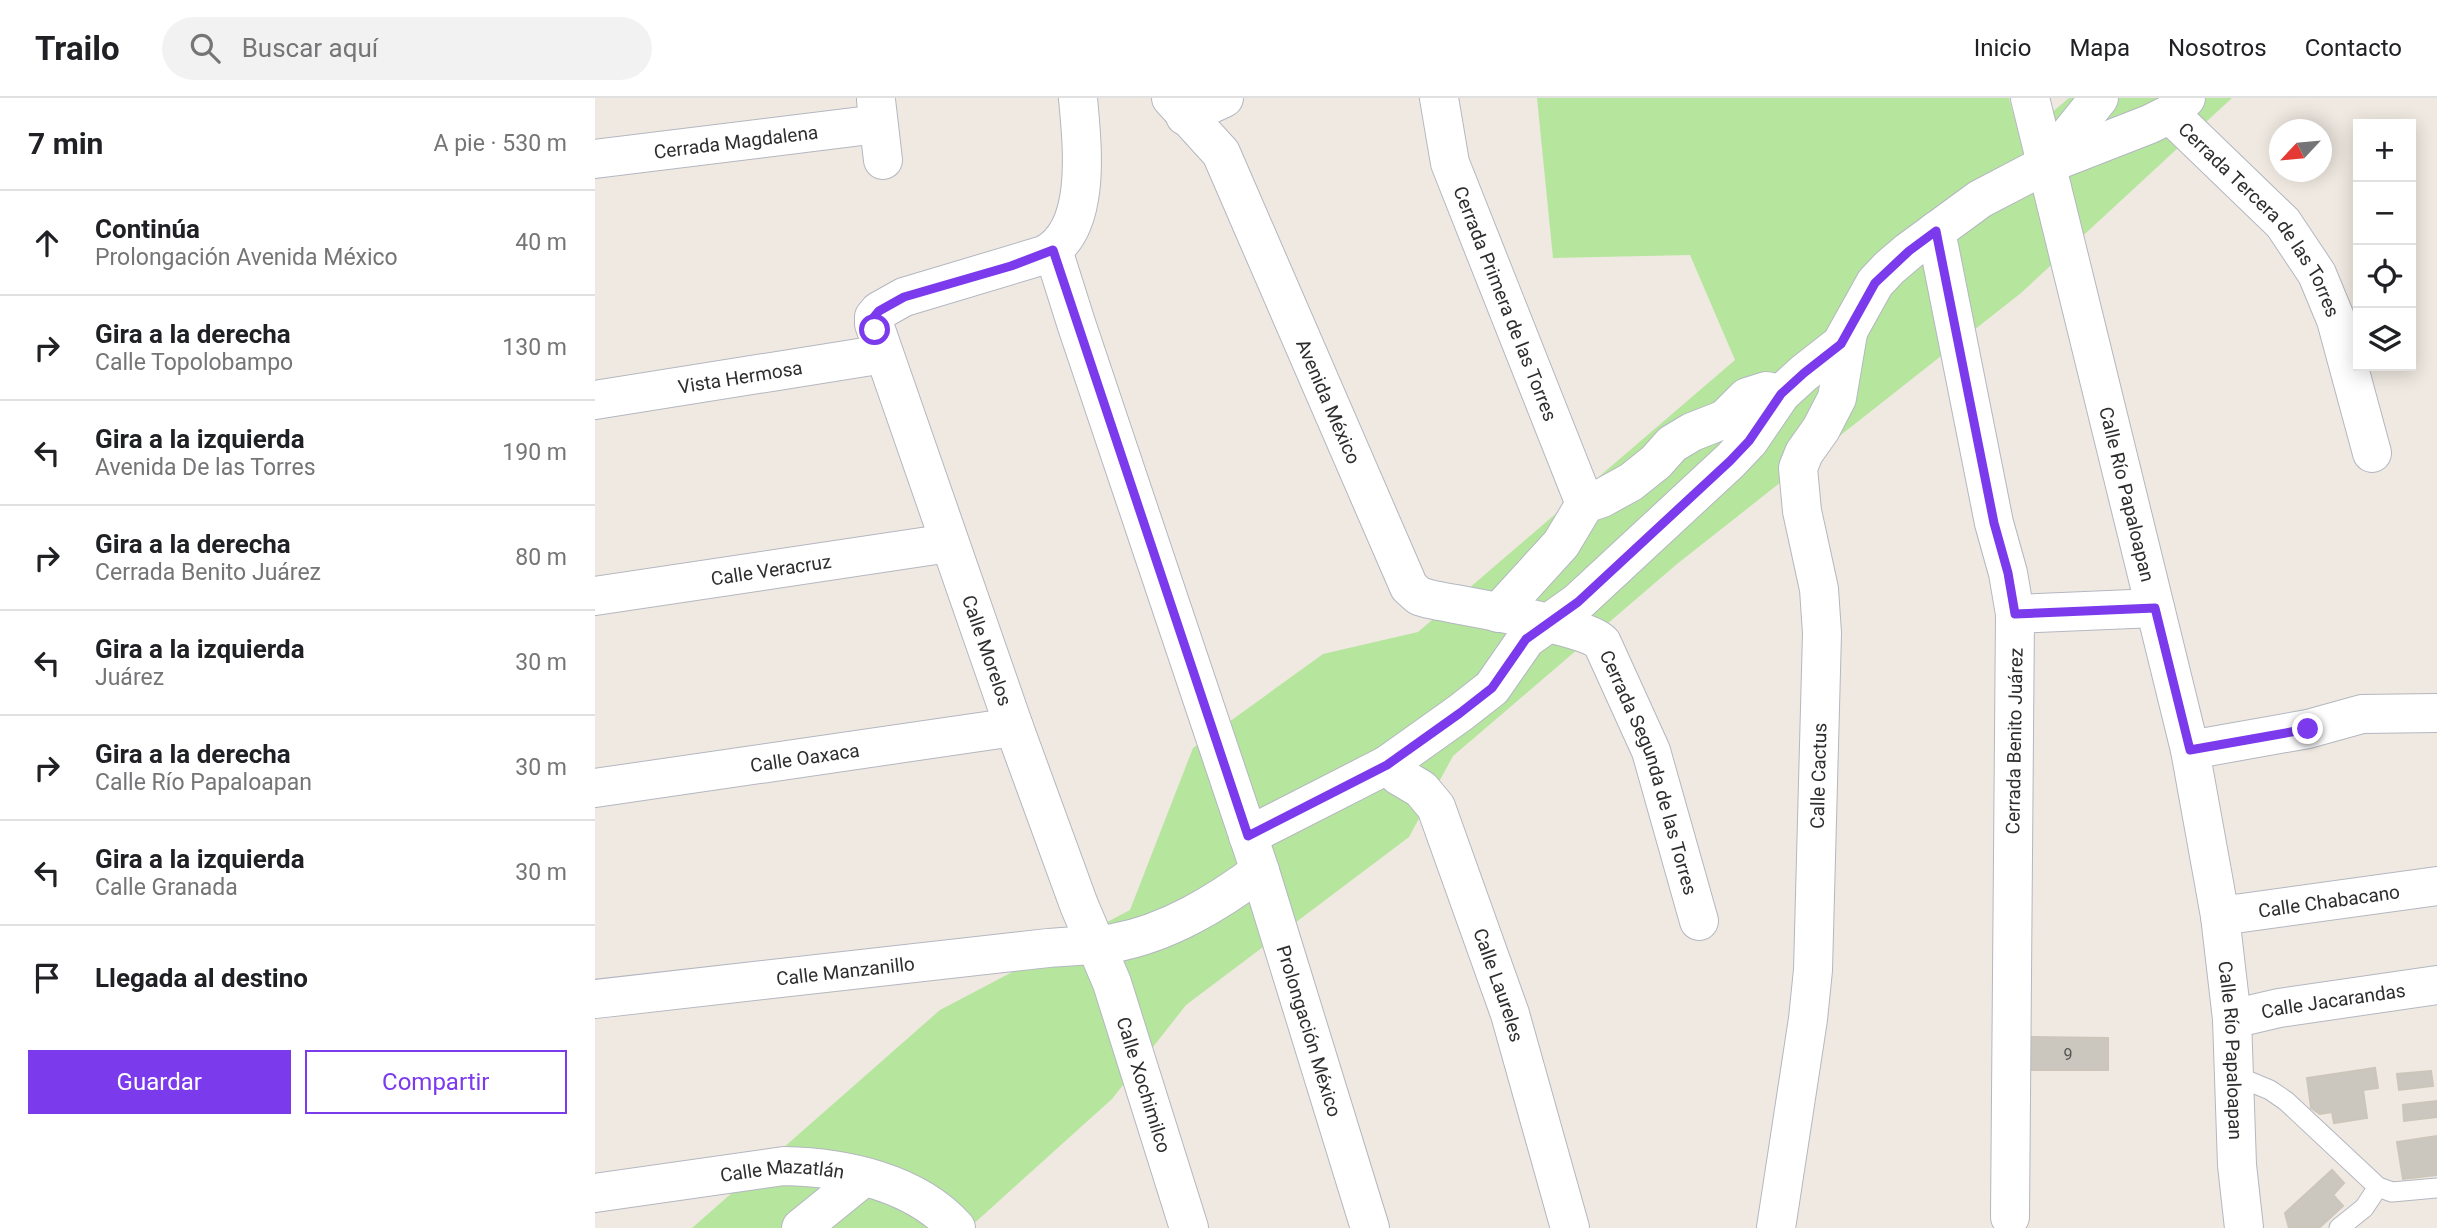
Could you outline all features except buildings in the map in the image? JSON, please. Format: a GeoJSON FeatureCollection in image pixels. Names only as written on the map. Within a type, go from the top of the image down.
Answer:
{"type":"FeatureCollection","features":[{"type":"Feature","properties":{"kind":"street"},"geometry":{"type":"LineString","coordinates":[[884,354],[875,330],[874,317],[885,306],[904,297],[1011,266],[1053,250],[1068,234],[1079,201],[1082,146],[1078,98]]}},
{"type":"Feature","properties":{"kind":"street"},"geometry":{"type":"LineString","coordinates":[[1178,107],[1224,98]]}},
{"type":"Feature","properties":{"kind":"street","name":"Cerrada Primera de las Torres"},"geometry":{"type":"LineString","coordinates":[[1439,98],[1450,163],[1585,504]]}},
{"type":"Feature","properties":{"kind":"street","name":"Calle Río Papaloapan"},"geometry":{"type":"LineString","coordinates":[[2029,98],[2190,750],[2220,916],[2232,1019],[2237,1165],[2244,1228]]}},
{"type":"Feature","properties":{"kind":"street"},"geometry":{"type":"LineString","coordinates":[[2045,165],[2099,98]]}},
{"type":"Feature","properties":{"kind":"street"},"geometry":{"type":"LineString","coordinates":[[1849,333],[1875,283],[1909,251],[1980,200],[2045,165],[2178,106]]}},
{"type":"Feature","properties":{"kind":"street","name":"Cerrada Tercera de las Torres"},"geometry":{"type":"LineString","coordinates":[[2178,106],[2283,223],[2317,274],[2336,320],[2372,453]]}},
{"type":"Feature","properties":{"kind":"street","name":"Avenida México"},"geometry":{"type":"LineString","coordinates":[[1178,107],[1221,153],[1409,587],[1429,600],[1546,623]]}},
{"type":"Feature","properties":{"kind":"street","name":"Cerrada Magdalena"},"geometry":{"type":"LineString","coordinates":[[595,159],[879,127]]}},
{"type":"Feature","properties":{"kind":"street","name":"Cerrada Benito Juárez"},"geometry":{"type":"LineString","coordinates":[[1936,231],[1994,523],[2008,573],[2015,614],[2010,1217]]}},
{"type":"Feature","properties":{"kind":"street","name":"Prolongación México"},"geometry":{"type":"LineString","coordinates":[[1053,250],[1254,853],[1370,1228]]}},
{"type":"Feature","properties":{"kind":"street","name":"Calle Manzanillo"},"geometry":{"type":"LineString","coordinates":[[595,999],[1124,940],[1163,928],[1215,903],[1254,853],[1387,765],[1492,688],[1526,639],[1578,602],[1730,461],[1749,441],[1781,394],[1833,352],[1849,333]]}},
{"type":"Feature","properties":{"kind":"street","name":"Calle Cactus"},"geometry":{"type":"LineString","coordinates":[[1776,1228],[1813,970],[1822,633],[1819,589],[1802,511],[1798,468],[1837,398],[1849,333]]}},
{"type":"Feature","properties":{"kind":"street","name":"Vista Hermosa"},"geometry":{"type":"LineString","coordinates":[[595,400],[884,354]]}},
{"type":"Feature","properties":{"kind":"street","name":"Calle Morelos"},"geometry":{"type":"LineString","coordinates":[[884,354],[1014,727],[1079,905],[1097,944]]}},
{"type":"Feature","properties":{"kind":"street"},"geometry":{"type":"LineString","coordinates":[[1498,613],[1561,544],[1585,504],[1631,482],[1656,462],[1672,444],[1692,432],[1725,419],[1747,397],[1766,391],[1781,394]]}},
{"type":"Feature","properties":{"kind":"street","name":"Calle Veracruz"},"geometry":{"type":"LineString","coordinates":[[595,596],[949,543]]}},
{"type":"Feature","properties":{"kind":"street"},"geometry":{"type":"LineString","coordinates":[[2015,614],[2155,608]]}},
{"type":"Feature","properties":{"kind":"street","name":"Cerrada Segunda de las Torres"},"geometry":{"type":"LineString","coordinates":[[1546,623],[1599,638],[1606,650],[1651,751],[1699,921]]}},
{"type":"Feature","properties":{"kind":"street"},"geometry":{"type":"LineString","coordinates":[[2190,750],[2308,729],[2362,714],[2437,713]]}},
{"type":"Feature","properties":{"kind":"street","name":"Calle Oaxaca"},"geometry":{"type":"LineString","coordinates":[[595,788],[1014,727]]}},
{"type":"Feature","properties":{"kind":"street","name":"Calle Laureles"},"geometry":{"type":"LineString","coordinates":[[1387,765],[1421,789],[1436,807],[1510,1014],[1570,1228]]}},
{"type":"Feature","properties":{"kind":"street","name":"Calle Chabacano"},"geometry":{"type":"LineString","coordinates":[[2220,916],[2437,886]]}},
{"type":"Feature","properties":{"kind":"street","name":"Calle Xochimilco"},"geometry":{"type":"LineString","coordinates":[[1097,944],[1112,983],[1188,1228]]}},
{"type":"Feature","properties":{"kind":"street","name":"Calle Jacarandas"},"geometry":{"type":"LineString","coordinates":[[2232,1019],[2279,1007],[2437,985]]}},
{"type":"Feature","properties":{"kind":"street","name":"Calle Mazatlán"},"geometry":{"type":"LineString","coordinates":[[595,1193],[784,1167],[814,1167],[864,1177],[910,1193],[944,1215],[956,1228]]}},
{"type":"Feature","properties":{"kind":"street"},"geometry":{"type":"LineString","coordinates":[[801,1228],[864,1177]]}},
{"type":"Feature","properties":{"kind":"lane"},"geometry":{"type":"LineString","coordinates":[[2234,1075],[2270,1090],[2286,1101],[2378,1187],[2392,1192],[2437,1188]]}},
{"type":"Feature","properties":{"kind":"lane"},"geometry":{"type":"LineString","coordinates":[[2339,1228],[2364,1208],[2378,1187]]}},
{"type":"Feature","properties":{"kind":"green space"},"geometry":{"type":"Polygon","coordinates":[[[1537,98],[2009,98],[2020,139],[2069,98],[2232,98],[2021,293],[1677,564],[1453,756],[1409,837],[1186,1005],[1112,1099],[969,1228],[692,1228],[940,1010],[1130,910],[1193,748],[1323,654],[1418,632],[1735,360],[1690,255],[1553,258],[1537,98]]]}},
{"type":"Feature","properties":{"kind":"route"},"geometry":{"type":"LineString","coordinates":[[875,330],[874,317],[879,311],[904,297],[1011,266],[1053,250],[1248,836],[1387,765],[1492,688],[1526,639],[1578,602],[1730,461],[1749,441],[1781,394],[1794,380],[1841,344],[1875,283],[1889,268],[1936,231],[1994,523],[2013,593],[2015,614],[2155,608],[2190,750],[2308,729]]}}]}
